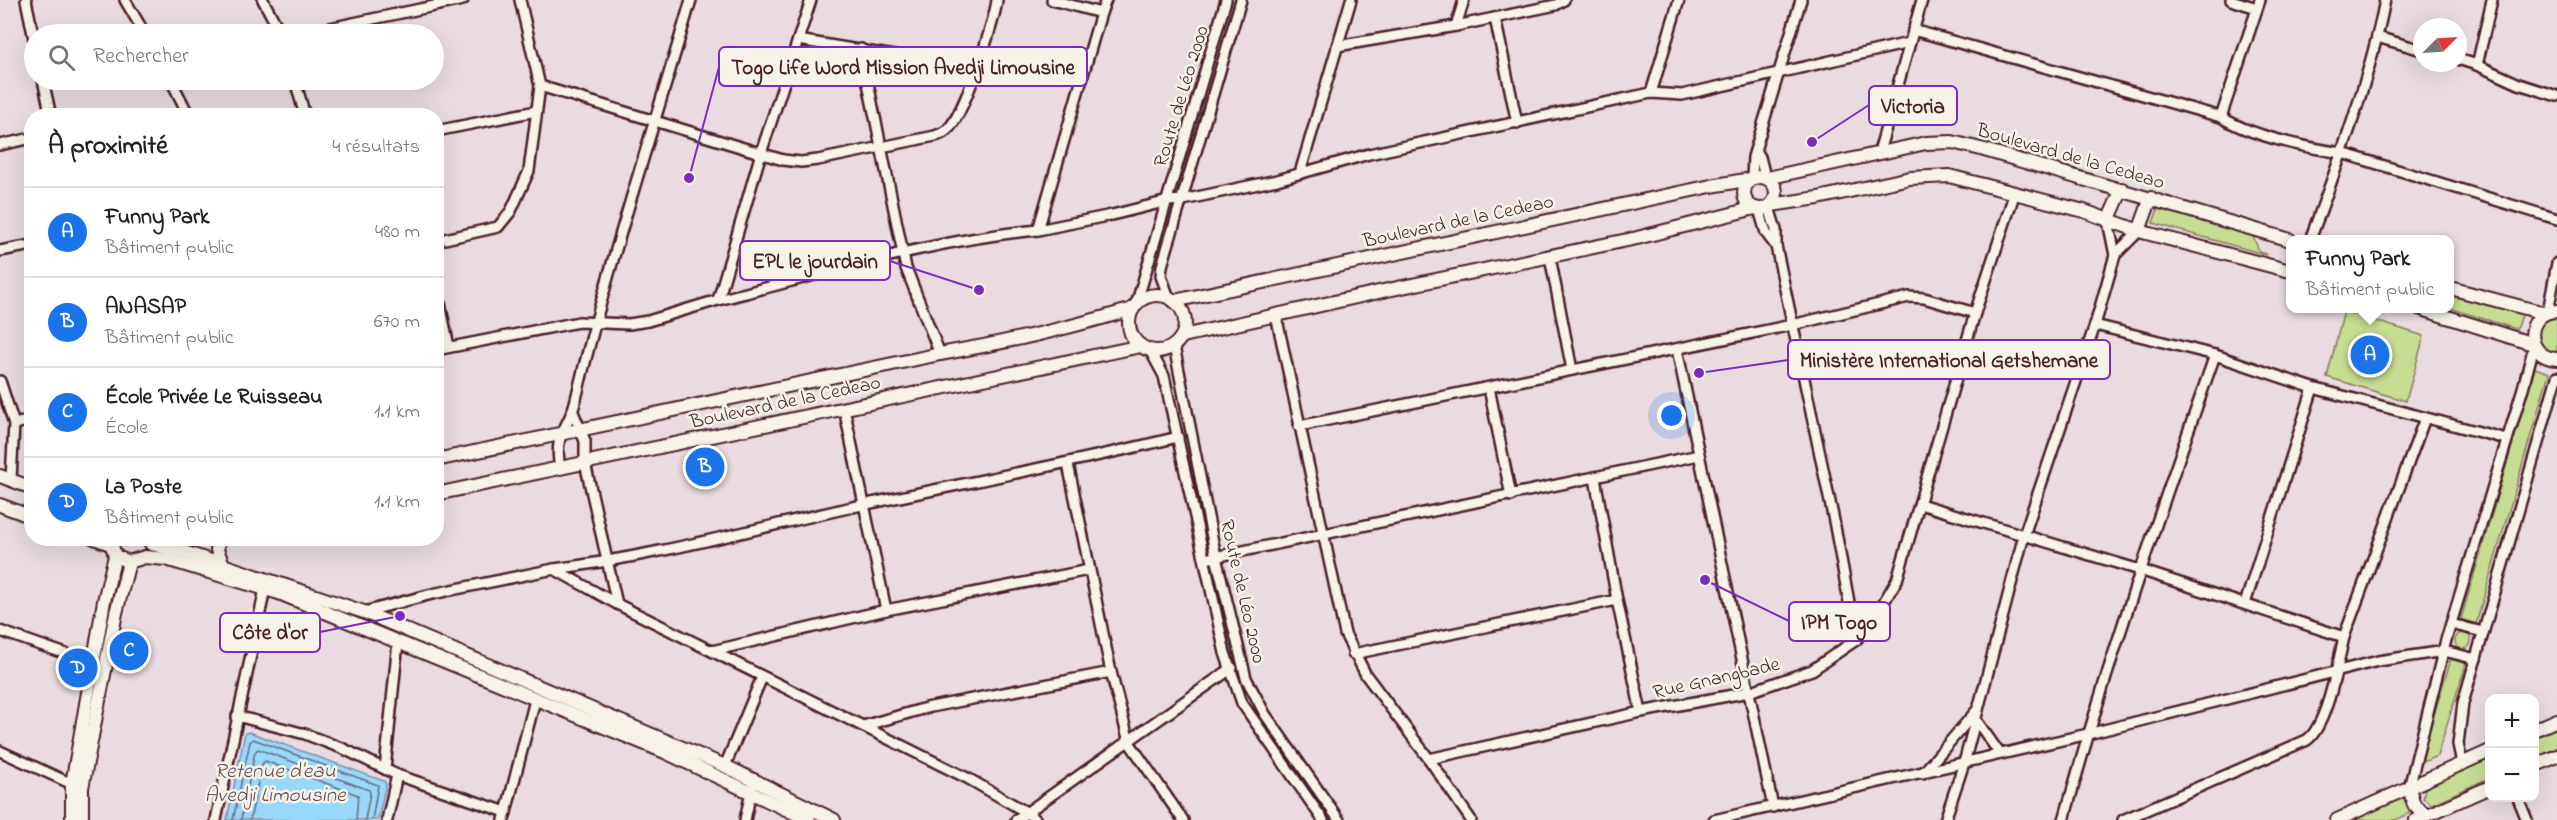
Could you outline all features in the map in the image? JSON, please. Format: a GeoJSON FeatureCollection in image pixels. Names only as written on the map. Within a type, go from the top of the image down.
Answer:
{"type":"FeatureCollection","features":[{"type":"Feature","properties":{"kind":"main road","name":"Boulevard de la Cedeao"},"geometry":{"type":"LineString","coordinates":[[1766,177],[1926,143],[1952,142],[2121,189],[2286,239]]}},
{"type":"Feature","properties":{"kind":"main road"},"geometry":{"type":"LineString","coordinates":[[1183,336],[1185,317],[1171,299],[1151,296],[1135,307],[1130,325],[1131,333],[1145,348],[1166,350],[1174,346],[1183,336],[1636,238],[1763,207],[1818,198],[1910,178],[1935,176],[1949,176],[2015,192],[2084,211],[2108,222],[2139,231],[2286,270]]}},
{"type":"Feature","properties":{"kind":"main road"},"geometry":{"type":"LineString","coordinates":[[1766,177],[1772,181],[1776,190],[1774,201],[1763,207],[1746,201],[1744,189],[1751,179],[1766,177]]}},
{"type":"Feature","properties":{"kind":"main road","name":"Boulevard de la Cedeao"},"geometry":{"type":"LineString","coordinates":[[1171,299],[1751,179]]}},
{"type":"Feature","properties":{"kind":"main road"},"geometry":{"type":"LineString","coordinates":[[2108,222],[2121,189]]}},
{"type":"Feature","properties":{"kind":"main road"},"geometry":{"type":"LineString","coordinates":[[2139,231],[2151,198]]}},
{"type":"Feature","properties":{"kind":"main road"},"geometry":{"type":"LineString","coordinates":[[2454,289],[2550,312]]}},
{"type":"Feature","properties":{"kind":"main road","name":"Boulevard de la Cedeao"},"geometry":{"type":"LineString","coordinates":[[444,458],[1077,326],[1135,307]]}},
{"type":"Feature","properties":{"kind":"main road"},"geometry":{"type":"LineString","coordinates":[[2533,345],[2532,330],[2539,317],[2550,312]]}},
{"type":"Feature","properties":{"kind":"main road"},"geometry":{"type":"LineString","coordinates":[[2432,313],[2533,345],[2543,356],[2557,359]]}},
{"type":"Feature","properties":{"kind":"main road","name":"Boulevard de la Cedeao"},"geometry":{"type":"LineString","coordinates":[[444,492],[844,408],[1145,348]]}},
{"type":"Feature","properties":{"kind":"main road"},"geometry":{"type":"LineString","coordinates":[[5,478],[24,485]]}},
{"type":"Feature","properties":{"kind":"main road"},"geometry":{"type":"LineString","coordinates":[[0,505],[24,514]]}},
{"type":"Feature","properties":{"kind":"main road"},"geometry":{"type":"LineString","coordinates":[[72,820],[72,784],[107,581],[115,556],[112,546]]}},
{"type":"Feature","properties":{"kind":"main road"},"geometry":{"type":"LineString","coordinates":[[145,557],[150,546]]}},
{"type":"Feature","properties":{"kind":"main road"},"geometry":{"type":"LineString","coordinates":[[170,546],[364,612],[725,766],[834,820]]}},
{"type":"Feature","properties":{"kind":"main road"},"geometry":{"type":"LineString","coordinates":[[218,546],[223,564]]}},
{"type":"Feature","properties":{"kind":"main road"},"geometry":{"type":"LineString","coordinates":[[115,556],[129,562],[145,557],[166,559],[265,589],[665,752],[809,820]]}},
{"type":"Feature","properties":{"kind":"main road"},"geometry":{"type":"LineString","coordinates":[[82,820],[82,788],[116,613],[129,562]]}},
{"type":"Feature","properties":{"kind":"main road"},"geometry":{"type":"LineString","coordinates":[[2539,728],[2557,720]]}},
{"type":"Feature","properties":{"kind":"main road"},"geometry":{"type":"LineString","coordinates":[[2337,820],[2485,753]]}},
{"type":"Feature","properties":{"kind":"main road"},"geometry":{"type":"LineString","coordinates":[[2539,764],[2557,756]]}},
{"type":"Feature","properties":{"kind":"main road"},"geometry":{"type":"LineString","coordinates":[[2409,788],[2414,805],[2422,818],[2485,790]]}},
{"type":"Feature","properties":{"kind":"street"},"geometry":{"type":"LineString","coordinates":[[26,0],[31,24]]}},
{"type":"Feature","properties":{"kind":"street"},"geometry":{"type":"LineString","coordinates":[[125,0],[139,24]]}},
{"type":"Feature","properties":{"kind":"street"},"geometry":{"type":"LineString","coordinates":[[263,0],[276,24]]}},
{"type":"Feature","properties":{"kind":"street"},"geometry":{"type":"LineString","coordinates":[[349,24],[463,0]]}},
{"type":"Feature","properties":{"kind":"street"},"geometry":{"type":"LineString","coordinates":[[444,239],[491,229],[504,222],[529,171],[540,86],[520,0]]}},
{"type":"Feature","properties":{"kind":"street"},"geometry":{"type":"LineString","coordinates":[[560,468],[557,451],[561,435],[573,412],[594,322],[691,0]]}},
{"type":"Feature","properties":{"kind":"street"},"geometry":{"type":"LineString","coordinates":[[718,300],[761,153],[811,0]]}},
{"type":"Feature","properties":{"kind":"street"},"geometry":{"type":"LineString","coordinates":[[540,86],[761,153],[801,162],[882,147],[935,136],[948,130],[955,120],[975,74],[998,0]]}},
{"type":"Feature","properties":{"kind":"street"},"geometry":{"type":"LineString","coordinates":[[1052,0],[1101,13]]}},
{"type":"Feature","properties":{"kind":"street"},"geometry":{"type":"LineString","coordinates":[[1038,230],[1106,0]]}},
{"type":"Feature","properties":{"kind":"street","name":"Route de Léo 2000"},"geometry":{"type":"LineString","coordinates":[[1135,307],[1227,0]]}},
{"type":"Feature","properties":{"kind":"street","name":"Route de Léo 2000"},"geometry":{"type":"LineString","coordinates":[[1171,299],[1161,276],[1162,266],[1241,0]]}},
{"type":"Feature","properties":{"kind":"street"},"geometry":{"type":"LineString","coordinates":[[1300,173],[1351,0]]}},
{"type":"Feature","properties":{"kind":"street"},"geometry":{"type":"LineString","coordinates":[[1456,26],[1464,0]]}},
{"type":"Feature","properties":{"kind":"street"},"geometry":{"type":"LineString","coordinates":[[1337,46],[1496,18],[1556,5],[1564,0]]}},
{"type":"Feature","properties":{"kind":"street"},"geometry":{"type":"LineString","coordinates":[[1651,93],[1679,0]]}},
{"type":"Feature","properties":{"kind":"street"},"geometry":{"type":"LineString","coordinates":[[1751,179],[1752,161],[1801,0]]}},
{"type":"Feature","properties":{"kind":"street"},"geometry":{"type":"LineString","coordinates":[[1879,152],[1922,0]]}},
{"type":"Feature","properties":{"kind":"street"},"geometry":{"type":"LineString","coordinates":[[2221,117],[2258,4],[2231,0]]}},
{"type":"Feature","properties":{"kind":"street"},"geometry":{"type":"LineString","coordinates":[[2312,235],[2342,153],[2377,37],[2385,0]]}},
{"type":"Feature","properties":{"kind":"street"},"geometry":{"type":"LineString","coordinates":[[2477,65],[2492,0]]}},
{"type":"Feature","properties":{"kind":"street"},"geometry":{"type":"LineString","coordinates":[[1496,18],[1517,123]]}},
{"type":"Feature","properties":{"kind":"street"},"geometry":{"type":"LineString","coordinates":[[1913,30],[2221,117],[2235,126],[2314,149],[2342,153],[2557,219]]}},
{"type":"Feature","properties":{"kind":"street"},"geometry":{"type":"LineString","coordinates":[[2377,37],[2413,47]]}},
{"type":"Feature","properties":{"kind":"street"},"geometry":{"type":"LineString","coordinates":[[798,40],[901,57]]}},
{"type":"Feature","properties":{"kind":"street"},"geometry":{"type":"LineString","coordinates":[[444,348],[579,322],[629,324],[648,321],[718,300],[903,254],[1004,233],[1038,230],[1112,215],[1300,173],[1378,152],[1651,93],[1682,95],[1910,43]]}},
{"type":"Feature","properties":{"kind":"street"},"geometry":{"type":"LineString","coordinates":[[861,49],[903,254],[911,282],[940,354]]}},
{"type":"Feature","properties":{"kind":"street"},"geometry":{"type":"LineString","coordinates":[[2467,62],[2503,78],[2557,96]]}},
{"type":"Feature","properties":{"kind":"street"},"geometry":{"type":"LineString","coordinates":[[45,90],[49,108]]}},
{"type":"Feature","properties":{"kind":"street"},"geometry":{"type":"LineString","coordinates":[[176,90],[185,108]]}},
{"type":"Feature","properties":{"kind":"street"},"geometry":{"type":"LineString","coordinates":[[298,90],[303,108]]}},
{"type":"Feature","properties":{"kind":"street"},"geometry":{"type":"LineString","coordinates":[[444,129],[536,111]]}},
{"type":"Feature","properties":{"kind":"street"},"geometry":{"type":"LineString","coordinates":[[0,145],[24,140]]}},
{"type":"Feature","properties":{"kind":"street"},"geometry":{"type":"LineString","coordinates":[[1756,151],[1766,177]]}},
{"type":"Feature","properties":{"kind":"street","name":"Rue Gnangbade"},"geometry":{"type":"LineString","coordinates":[[1429,759],[1641,712],[1749,692],[1812,670],[1856,640],[1875,617],[1897,580],[1975,313],[2015,192]]}},
{"type":"Feature","properties":{"kind":"street"},"geometry":{"type":"LineString","coordinates":[[1763,207],[1766,233],[1776,246],[1834,521],[1856,640]]}},
{"type":"Feature","properties":{"kind":"street"},"geometry":{"type":"LineString","coordinates":[[1945,820],[1965,763],[2024,534],[2095,325],[2115,255],[2108,222]]}},
{"type":"Feature","properties":{"kind":"street"},"geometry":{"type":"LineString","coordinates":[[2115,255],[2139,231]]}},
{"type":"Feature","properties":{"kind":"street"},"geometry":{"type":"LineString","coordinates":[[0,251],[24,246]]}},
{"type":"Feature","properties":{"kind":"street"},"geometry":{"type":"LineString","coordinates":[[1550,257],[1572,370]]}},
{"type":"Feature","properties":{"kind":"street"},"geometry":{"type":"LineString","coordinates":[[2550,312],[2557,263]]}},
{"type":"Feature","properties":{"kind":"street"},"geometry":{"type":"LineString","coordinates":[[1299,426],[1792,325],[1916,297],[1975,313]]}},
{"type":"Feature","properties":{"kind":"street"},"geometry":{"type":"LineString","coordinates":[[1276,315],[1345,634],[1353,654],[1366,675],[1471,820]]}},
{"type":"Feature","properties":{"kind":"street"},"geometry":{"type":"LineString","coordinates":[[444,323],[449,347]]}},
{"type":"Feature","properties":{"kind":"street"},"geometry":{"type":"LineString","coordinates":[[2095,325],[2215,355],[2313,388],[2506,439]]}},
{"type":"Feature","properties":{"kind":"street"},"geometry":{"type":"LineString","coordinates":[[2409,788],[2451,624],[2523,388],[2533,345]]}},
{"type":"Feature","properties":{"kind":"street","name":"Route de Léo 2000"},"geometry":{"type":"LineString","coordinates":[[1174,346],[1216,557],[1241,661],[1254,696],[1265,714],[1339,820]]}},
{"type":"Feature","properties":{"kind":"street","name":"Route de Léo 2000"},"geometry":{"type":"LineString","coordinates":[[1145,348],[1164,376],[1229,670],[1242,703],[1323,820]]}},
{"type":"Feature","properties":{"kind":"street"},"geometry":{"type":"LineString","coordinates":[[1677,349],[1773,807]]}},
{"type":"Feature","properties":{"kind":"street"},"geometry":{"type":"LineString","coordinates":[[2064,820],[2088,734],[2140,570],[2215,355]]}},
{"type":"Feature","properties":{"kind":"street"},"geometry":{"type":"LineString","coordinates":[[2462,763],[2458,744],[2459,730],[2476,659],[2557,377]]}},
{"type":"Feature","properties":{"kind":"street"},"geometry":{"type":"LineString","coordinates":[[0,381],[14,424],[5,478]]}},
{"type":"Feature","properties":{"kind":"street"},"geometry":{"type":"LineString","coordinates":[[1489,388],[1511,496]]}},
{"type":"Feature","properties":{"kind":"street"},"geometry":{"type":"LineString","coordinates":[[2245,604],[2313,388]]}},
{"type":"Feature","properties":{"kind":"street"},"geometry":{"type":"LineString","coordinates":[[844,408],[886,610]]}},
{"type":"Feature","properties":{"kind":"street"},"geometry":{"type":"LineString","coordinates":[[573,412],[582,431],[586,452],[585,463],[617,604]]}},
{"type":"Feature","properties":{"kind":"street"},"geometry":{"type":"LineString","coordinates":[[2123,820],[2307,740],[2319,727],[2344,637],[2425,418]]}},
{"type":"Feature","properties":{"kind":"street"},"geometry":{"type":"LineString","coordinates":[[14,424],[24,422]]}},
{"type":"Feature","properties":{"kind":"street"},"geometry":{"type":"LineString","coordinates":[[364,612],[432,594],[554,569],[607,562],[863,505],[1068,464],[1178,437]]}},
{"type":"Feature","properties":{"kind":"street"},"geometry":{"type":"LineString","coordinates":[[1205,559],[1323,536],[1699,455]]}},
{"type":"Feature","properties":{"kind":"street"},"geometry":{"type":"LineString","coordinates":[[1068,464],[1111,672],[1129,742],[1183,820]]}},
{"type":"Feature","properties":{"kind":"street"},"geometry":{"type":"LineString","coordinates":[[1595,478],[1617,600],[1641,712]]}},
{"type":"Feature","properties":{"kind":"street"},"geometry":{"type":"LineString","coordinates":[[1920,504],[2140,570],[2344,637]]}},
{"type":"Feature","properties":{"kind":"street"},"geometry":{"type":"LineString","coordinates":[[554,569],[617,604],[977,783],[1036,820]]}},
{"type":"Feature","properties":{"kind":"street"},"geometry":{"type":"LineString","coordinates":[[712,651],[886,610],[1089,570]]}},
{"type":"Feature","properties":{"kind":"street"},"geometry":{"type":"LineString","coordinates":[[216,820],[265,589]]}},
{"type":"Feature","properties":{"kind":"street"},"geometry":{"type":"LineString","coordinates":[[1353,654],[1617,600]]}},
{"type":"Feature","properties":{"kind":"street"},"geometry":{"type":"LineString","coordinates":[[2451,624],[2483,632]]}},
{"type":"Feature","properties":{"kind":"street"},"geometry":{"type":"LineString","coordinates":[[0,631],[92,663]]}},
{"type":"Feature","properties":{"kind":"street"},"geometry":{"type":"LineString","coordinates":[[385,769],[398,642]]}},
{"type":"Feature","properties":{"kind":"street"},"geometry":{"type":"LineString","coordinates":[[1714,820],[2088,734],[2378,661],[2444,651],[2476,659]]}},
{"type":"Feature","properties":{"kind":"street"},"geometry":{"type":"LineString","coordinates":[[1016,820],[1241,661]]}},
{"type":"Feature","properties":{"kind":"street"},"geometry":{"type":"LineString","coordinates":[[863,726],[926,708],[1111,672]]}},
{"type":"Feature","properties":{"kind":"street"},"geometry":{"type":"LineString","coordinates":[[725,766],[762,677]]}},
{"type":"Feature","properties":{"kind":"street"},"geometry":{"type":"LineString","coordinates":[[237,716],[305,734],[344,749],[397,775],[505,816],[535,700]]}},
{"type":"Feature","properties":{"kind":"street"},"geometry":{"type":"LineString","coordinates":[[1923,773],[1980,706]]}},
{"type":"Feature","properties":{"kind":"street"},"geometry":{"type":"LineString","coordinates":[[1976,720],[2000,754]]}},
{"type":"Feature","properties":{"kind":"street"},"geometry":{"type":"LineString","coordinates":[[0,751],[72,784]]}},
{"type":"Feature","properties":{"kind":"street"},"geometry":{"type":"LineString","coordinates":[[387,820],[397,775]]}},
{"type":"Feature","properties":{"kind":"street"},"geometry":{"type":"LineString","coordinates":[[745,820],[754,779]]}},
{"type":"Feature","properties":{"kind":"street"},"geometry":{"type":"LineString","coordinates":[[2520,802],[2527,820]]}},
{"type":"Feature","properties":{"kind":"green space"},"geometry":{"type":"Polygon","coordinates":[[[2158,209],[2253,236],[2259,251],[2267,255],[2153,223],[2158,209]]]}},
{"type":"Feature","properties":{"kind":"green space"},"geometry":{"type":"Polygon","coordinates":[[[2454,294],[2520,313],[2522,315],[2516,329],[2454,309],[2454,294]]]}},
{"type":"Feature","properties":{"kind":"green space"},"geometry":{"type":"Polygon","coordinates":[[[2343,313],[2350,313],[2424,336],[2406,401],[2327,377],[2343,313]]]}},
{"type":"Feature","properties":{"kind":"green space"},"geometry":{"type":"Polygon","coordinates":[[[2557,316],[2557,354],[2551,354],[2538,344],[2537,328],[2544,320],[2557,316]]]}},
{"type":"Feature","properties":{"kind":"green space"},"geometry":{"type":"Polygon","coordinates":[[[2535,368],[2549,373],[2476,624],[2461,619],[2535,368]]]}},
{"type":"Feature","properties":{"kind":"green space"},"geometry":{"type":"Polygon","coordinates":[[[2463,633],[2471,641],[2463,649],[2455,641],[2463,633]]]}},
{"type":"Feature","properties":{"kind":"green space"},"geometry":{"type":"Polygon","coordinates":[[[2451,659],[2466,664],[2437,756],[2419,764],[2451,659]]]}},
{"type":"Feature","properties":{"kind":"green space"},"geometry":{"type":"Polygon","coordinates":[[[2557,728],[2557,748],[2539,756],[2539,736],[2557,728]]]}},
{"type":"Feature","properties":{"kind":"green space"},"geometry":{"type":"Polygon","coordinates":[[[2485,759],[2485,780],[2432,804],[2423,798],[2425,788],[2485,759]]]}},
{"type":"Feature","properties":{"kind":"green space"},"geometry":{"type":"Polygon","coordinates":[[[2403,796],[2410,813],[2396,820],[2350,820],[2403,796]]]}},
{"type":"Feature","properties":{"kind":"water","name":"Retenue d'eau Avedji Limousine"},"geometry":{"type":"Polygon","coordinates":[[[249,732],[384,781],[386,784],[378,820],[227,820],[245,733],[249,732]]]}},
{"type":"Feature","properties":{"kind":"place","name":"Victoria"},"geometry":{"type":"Point","coordinates":[1812,142]}},
{"type":"Feature","properties":{"kind":"place","name":"Togo Life Word Mission Avedji Limousine"},"geometry":{"type":"Point","coordinates":[689,178]}},
{"type":"Feature","properties":{"kind":"place","name":"EPL le jourdain"},"geometry":{"type":"Point","coordinates":[979,290]}},
{"type":"Feature","properties":{"kind":"place","name":"Funny Park"},"geometry":{"type":"Point","coordinates":[2370,355]}},
{"type":"Feature","properties":{"kind":"place","name":"Ministère International Getshemane"},"geometry":{"type":"Point","coordinates":[1699,373]}},
{"type":"Feature","properties":{"kind":"place","name":"ANASAP"},"geometry":{"type":"Point","coordinates":[705,467]}},
{"type":"Feature","properties":{"kind":"place","name":"IPM Togo"},"geometry":{"type":"Point","coordinates":[1705,580]}},
{"type":"Feature","properties":{"kind":"place","name":"Côte d'or"},"geometry":{"type":"Point","coordinates":[400,616]}},
{"type":"Feature","properties":{"kind":"place","name":"École Privée Le Ruisseau"},"geometry":{"type":"Point","coordinates":[129,651]}},
{"type":"Feature","properties":{"kind":"place","name":"La Poste"},"geometry":{"type":"Point","coordinates":[78,668]}}]}
